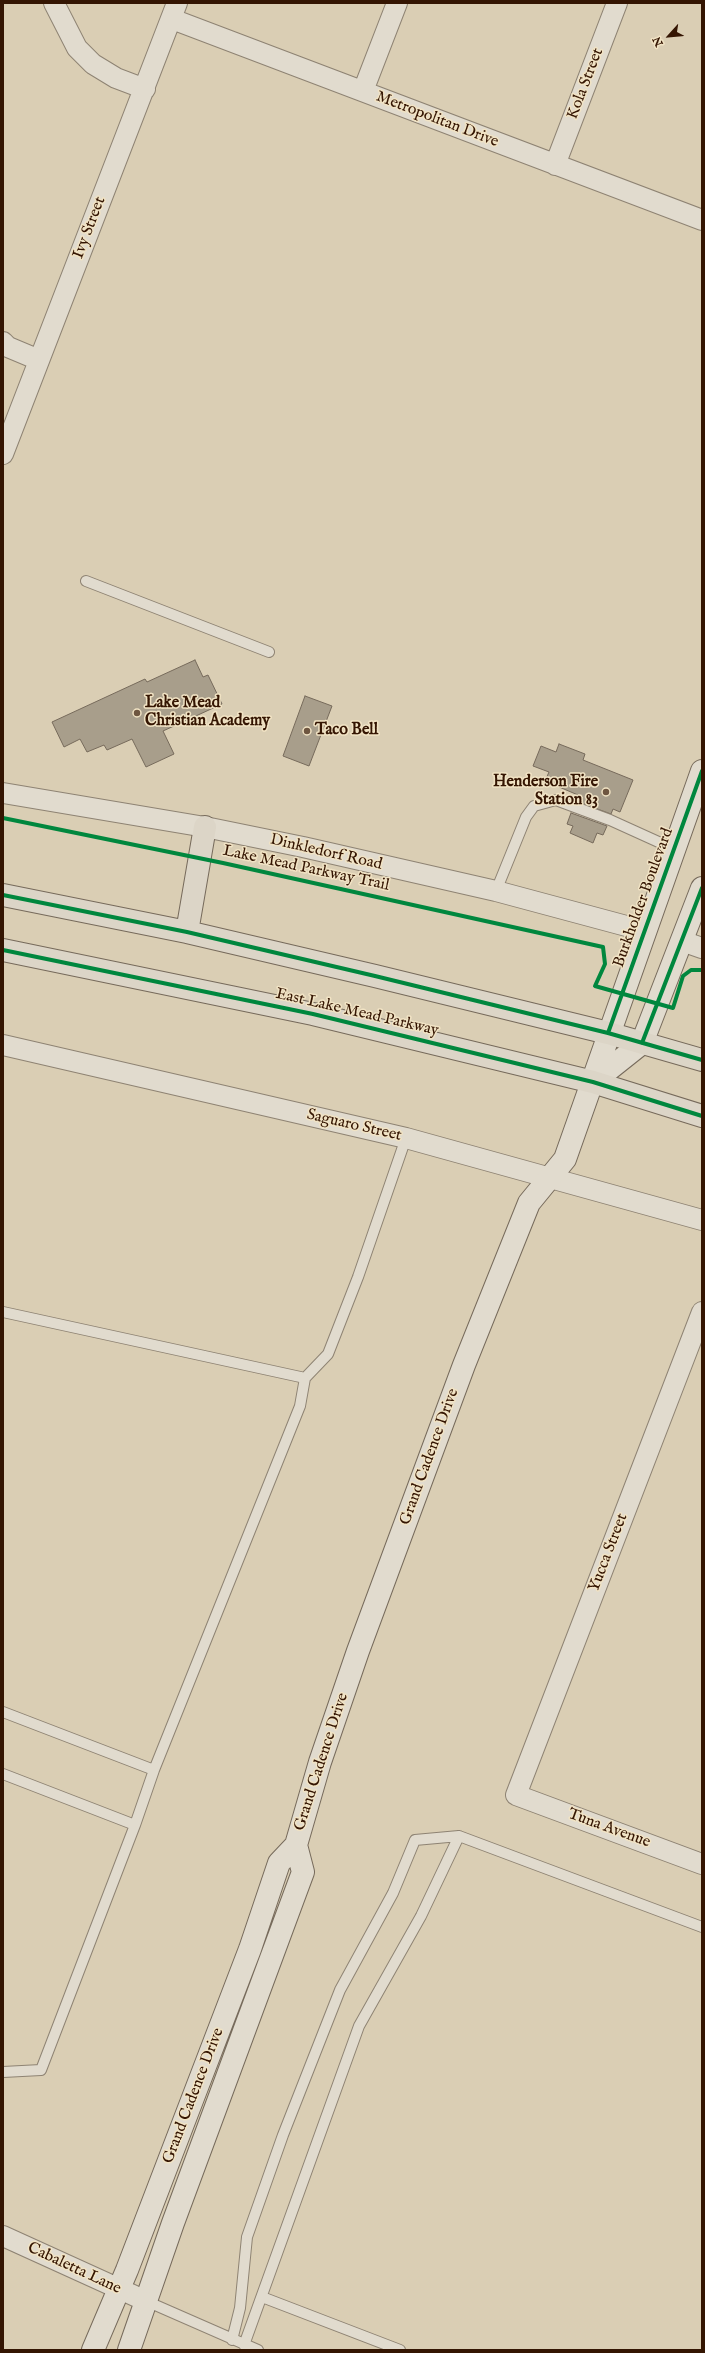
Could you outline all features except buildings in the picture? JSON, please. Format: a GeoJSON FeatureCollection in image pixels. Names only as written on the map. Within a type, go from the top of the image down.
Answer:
{"type":"FeatureCollection","features":[{"type":"Feature","properties":{"kind":"main road","name":"Burkholder Boulevard"},"geometry":{"type":"LineString","coordinates":[[593,1082],[608,1033],[702,771]]}},
{"type":"Feature","properties":{"kind":"main road"},"geometry":{"type":"LineString","coordinates":[[187,932],[205,827]]}},
{"type":"Feature","properties":{"kind":"main road"},"geometry":{"type":"LineString","coordinates":[[593,1082],[642,1043],[692,945],[702,888]]}},
{"type":"Feature","properties":{"kind":"main road"},"geometry":{"type":"LineString","coordinates":[[3,895],[187,932],[608,1033],[702,1060]]}},
{"type":"Feature","properties":{"kind":"main road","name":"East Lake Mead Parkway"},"geometry":{"type":"LineString","coordinates":[[3,950],[313,1014],[593,1082],[702,1116]]}},
{"type":"Feature","properties":{"kind":"main road","name":"Grand Cadence Drive"},"geometry":{"type":"LineString","coordinates":[[94,2350],[119,2290],[250,1949],[279,1863],[296,1845],[320,1762],[358,1651],[464,1364],[530,1203],[565,1159],[593,1082]]}},
{"type":"Feature","properties":{"kind":"main road","name":"Grand Cadence Drive"},"geometry":{"type":"LineString","coordinates":[[129,2350],[303,1872],[296,1845]]}},
{"type":"Feature","properties":{"kind":"street"},"geometry":{"type":"LineString","coordinates":[[54,3],[77,48],[93,64],[116,78],[144,89]]}},
{"type":"Feature","properties":{"kind":"street"},"geometry":{"type":"LineString","coordinates":[[363,91],[397,3]]}},
{"type":"Feature","properties":{"kind":"street","name":"Kola Street"},"geometry":{"type":"LineString","coordinates":[[555,166],[617,3]]}},
{"type":"Feature","properties":{"kind":"street","name":"Ivy Street"},"geometry":{"type":"LineString","coordinates":[[3,454],[175,11]]}},
{"type":"Feature","properties":{"kind":"street","name":"Metropolitan Drive"},"geometry":{"type":"LineString","coordinates":[[175,11],[363,91],[555,166],[702,220]]}},
{"type":"Feature","properties":{"kind":"street"},"geometry":{"type":"LineString","coordinates":[[3,342],[8,347],[39,360]]}},
{"type":"Feature","properties":{"kind":"street","name":"Dinkledorf Road"},"geometry":{"type":"LineString","coordinates":[[6,793],[205,827],[303,847],[496,891],[645,931]]}},
{"type":"Feature","properties":{"kind":"street","name":"Saguaro Street"},"geometry":{"type":"LineString","coordinates":[[3,1045],[406,1138],[702,1220]]}},
{"type":"Feature","properties":{"kind":"street","name":"Yucca Street"},"geometry":{"type":"LineString","coordinates":[[516,1795],[702,1312]]}},
{"type":"Feature","properties":{"kind":"street","name":"Tuna Avenue"},"geometry":{"type":"LineString","coordinates":[[516,1795],[702,1864]]}},
{"type":"Feature","properties":{"kind":"street","name":"Cabaletta Lane"},"geometry":{"type":"LineString","coordinates":[[3,2236],[146,2301]]}},
{"type":"Feature","properties":{"kind":"lane"},"geometry":{"type":"LineString","coordinates":[[86,581],[269,652]]}},
{"type":"Feature","properties":{"kind":"lane"},"geometry":{"type":"LineString","coordinates":[[496,891],[526,817],[534,806],[556,800],[610,820],[674,849]]}},
{"type":"Feature","properties":{"kind":"lane"},"geometry":{"type":"LineString","coordinates":[[3,2072],[41,2070],[135,1826],[154,1770],[300,1406],[305,1378],[328,1354],[358,1277],[406,1138]]}},
{"type":"Feature","properties":{"kind":"lane"},"geometry":{"type":"LineString","coordinates":[[3,1312],[305,1378]]}},
{"type":"Feature","properties":{"kind":"lane"},"geometry":{"type":"LineString","coordinates":[[3,1712],[154,1770]]}},
{"type":"Feature","properties":{"kind":"lane"},"geometry":{"type":"LineString","coordinates":[[3,1774],[135,1826]]}},
{"type":"Feature","properties":{"kind":"lane"},"geometry":{"type":"LineString","coordinates":[[244,2345],[360,2026],[421,1916],[460,1836]]}},
{"type":"Feature","properties":{"kind":"lane"},"geometry":{"type":"LineString","coordinates":[[232,2340],[240,2308],[247,2237],[283,2135],[340,1990],[393,1894],[415,1840],[460,1836],[702,1927]]}},
{"type":"Feature","properties":{"kind":"lane"},"geometry":{"type":"LineString","coordinates":[[262,2297],[400,2350]]}},
{"type":"Feature","properties":{"kind":"lane"},"geometry":{"type":"LineString","coordinates":[[146,2301],[232,2340],[258,2350]]}},
{"type":"Feature","properties":{"kind":"cycle path"},"geometry":{"type":"LineString","coordinates":[[608,1033],[702,771]]}},
{"type":"Feature","properties":{"kind":"cycle path","name":"Lake Mead Parkway Trail"},"geometry":{"type":"LineString","coordinates":[[3,818],[223,863],[603,947],[605,964],[595,986],[673,1008],[683,976],[691,970],[702,970]]}},
{"type":"Feature","properties":{"kind":"cycle path"},"geometry":{"type":"LineString","coordinates":[[642,1043],[702,888]]}},
{"type":"Feature","properties":{"kind":"cycle path"},"geometry":{"type":"LineString","coordinates":[[3,895],[187,932],[375,976],[608,1033],[702,1060]]}},
{"type":"Feature","properties":{"kind":"cycle path"},"geometry":{"type":"LineString","coordinates":[[3,950],[313,1014],[593,1082],[702,1116]]}},
{"type":"Feature","properties":{"kind":"place","name":"Lake Mead Christian Academy"},"geometry":{"type":"Point","coordinates":[137,713]}},
{"type":"Feature","properties":{"kind":"place","name":"Taco Bell"},"geometry":{"type":"Point","coordinates":[307,731]}},
{"type":"Feature","properties":{"kind":"place","name":"Henderson Fire Station 83"},"geometry":{"type":"Point","coordinates":[606,792]}}]}
